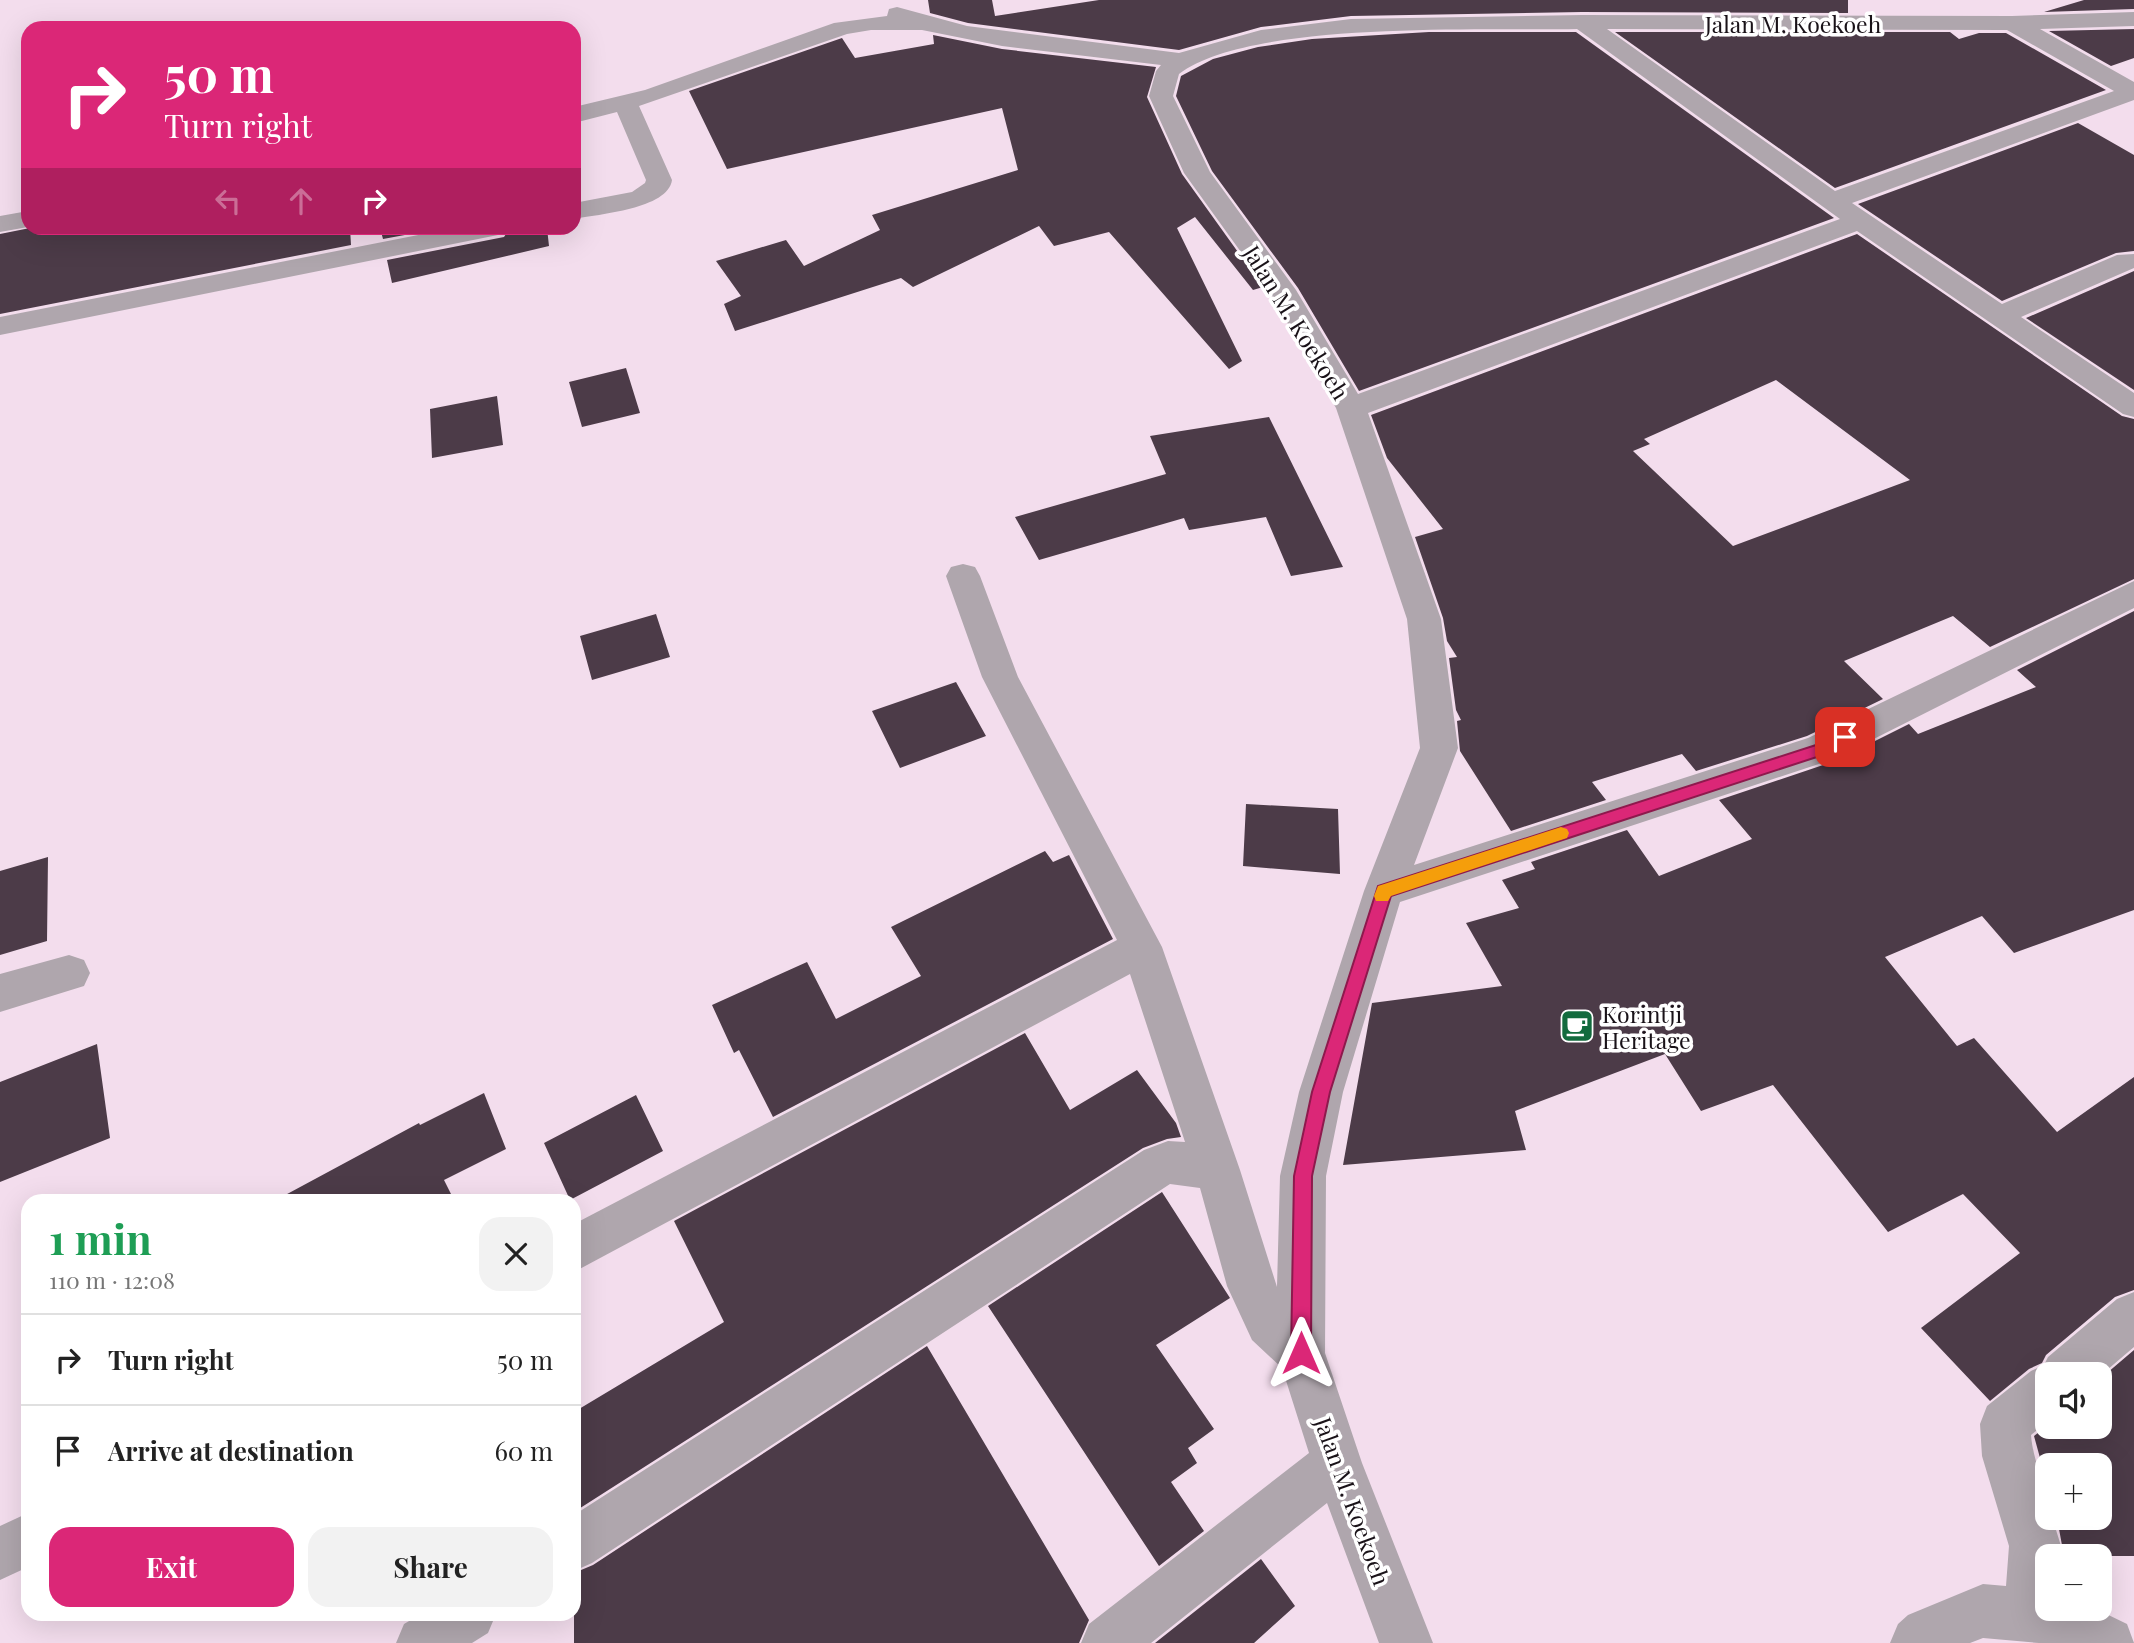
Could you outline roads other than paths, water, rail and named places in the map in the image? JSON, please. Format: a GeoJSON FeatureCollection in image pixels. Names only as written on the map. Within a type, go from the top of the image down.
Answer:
{"type":"FeatureCollection","features":[{"type":"Feature","properties":{"kind":"street"},"geometry":{"type":"LineString","coordinates":[[859,0],[920,23],[991,38],[1134,52],[1181,61]]}},
{"type":"Feature","properties":{"kind":"street","name":"Jalan M. Koekoeh"},"geometry":{"type":"LineString","coordinates":[[1406,1643],[1337,1463],[1301,1353],[1303,1176],[1321,1092],[1384,891],[1439,748],[1424,619],[1351,408],[1282,290],[1197,173],[1161,96],[1168,71],[1181,61],[1212,49],[1261,37],[1338,28],[1582,22],[1734,11],[2012,23],[2134,19]]}},
{"type":"Feature","properties":{"kind":"street"},"geometry":{"type":"LineString","coordinates":[[1582,22],[1831,201],[2134,407]]}},
{"type":"Feature","properties":{"kind":"street"},"geometry":{"type":"LineString","coordinates":[[581,114],[626,104],[686,85],[842,28],[871,23],[920,23]]}},
{"type":"Feature","properties":{"kind":"street"},"geometry":{"type":"LineString","coordinates":[[1831,201],[2134,92],[2012,23]]}},
{"type":"Feature","properties":{"kind":"street"},"geometry":{"type":"LineString","coordinates":[[581,210],[640,198],[658,187],[659,180],[626,104]]}},
{"type":"Feature","properties":{"kind":"street"},"geometry":{"type":"LineString","coordinates":[[0,224],[21,220]]}},
{"type":"Feature","properties":{"kind":"street"},"geometry":{"type":"LineString","coordinates":[[1351,408],[1860,221]]}},
{"type":"Feature","properties":{"kind":"street"},"geometry":{"type":"LineString","coordinates":[[0,326],[458,235]]}},
{"type":"Feature","properties":{"kind":"street"},"geometry":{"type":"LineString","coordinates":[[1998,316],[2127,261]]}},
{"type":"Feature","properties":{"kind":"street"},"geometry":{"type":"LineString","coordinates":[[963,576],[1000,677],[1142,947],[1217,1170],[1251,1286],[1269,1323],[1301,1353]]}},
{"type":"Feature","properties":{"kind":"street"},"geometry":{"type":"LineString","coordinates":[[1384,891],[1821,749],[2134,593]]}},
{"type":"Feature","properties":{"kind":"street"},"geometry":{"type":"LineString","coordinates":[[581,1245],[1142,947]]}},
{"type":"Feature","properties":{"kind":"street"},"geometry":{"type":"LineString","coordinates":[[0,993],[69,973]]}},
{"type":"Feature","properties":{"kind":"street"},"geometry":{"type":"LineString","coordinates":[[581,1540],[1160,1165],[1185,1161],[1202,1168],[1217,1170]]}},
{"type":"Feature","properties":{"kind":"street"},"geometry":{"type":"LineString","coordinates":[[2079,1362],[2134,1316]]}},
{"type":"Feature","properties":{"kind":"street"},"geometry":{"type":"LineString","coordinates":[[2031,1614],[2035,1546],[2007,1456],[2005,1424],[2035,1399]]}},
{"type":"Feature","properties":{"kind":"street"},"geometry":{"type":"LineString","coordinates":[[1108,1643],[1337,1463]]}},
{"type":"Feature","properties":{"kind":"street"},"geometry":{"type":"LineString","coordinates":[[0,1554],[21,1543]]}},
{"type":"Feature","properties":{"kind":"street"},"geometry":{"type":"LineString","coordinates":[[1917,1643],[1927,1634],[1983,1611],[2031,1614],[2077,1628],[2108,1643]]}},
{"type":"Feature","properties":{"kind":"street"},"geometry":{"type":"LineString","coordinates":[[423,1643],[457,1621]]}},
{"type":"Feature","properties":{"kind":"place","name":"Korintji Heritage"},"geometry":{"type":"Point","coordinates":[1577,1026]}}]}
